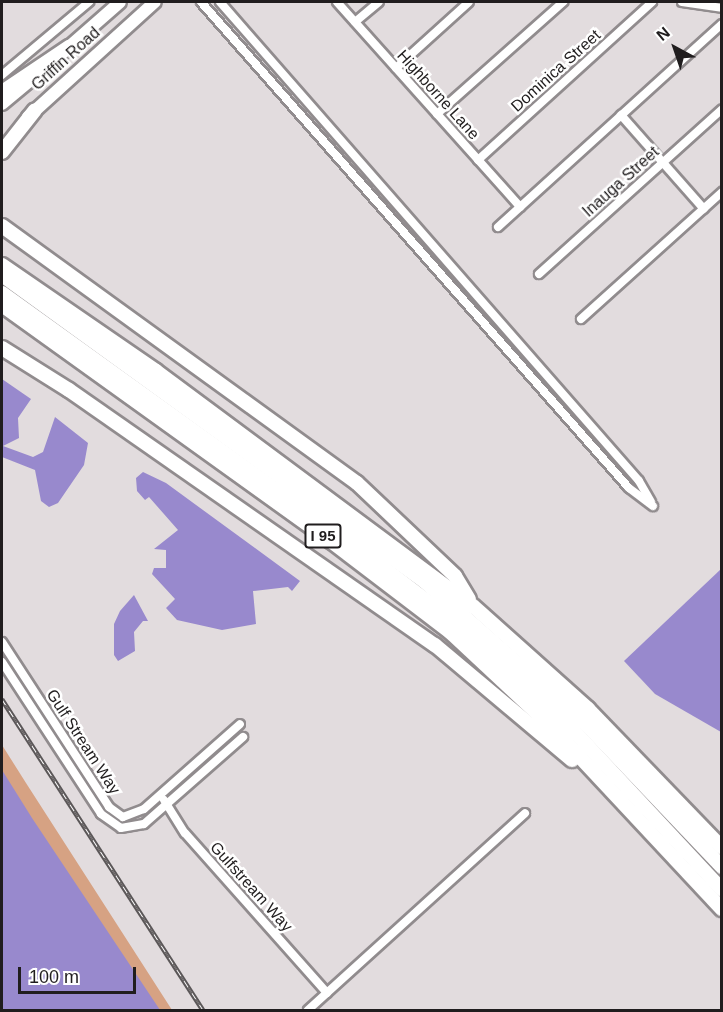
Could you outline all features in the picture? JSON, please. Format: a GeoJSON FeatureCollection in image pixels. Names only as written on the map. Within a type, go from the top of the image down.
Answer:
{"type":"FeatureCollection","features":[{"type":"Feature","properties":{"kind":"highway"},"geometry":{"type":"LineString","coordinates":[[2,92],[69,47]]}},
{"type":"Feature","properties":{"kind":"highway"},"geometry":{"type":"LineString","coordinates":[[2,152],[35,110]]}},
{"type":"Feature","properties":{"kind":"highway"},"geometry":{"type":"LineString","coordinates":[[2,226],[39,257],[357,483],[455,576],[473,606]]}},
{"type":"Feature","properties":{"kind":"highway","name":"I 95"},"geometry":{"type":"LineString","coordinates":[[2,265],[166,378],[473,606],[588,709],[722,848]]}},
{"type":"Feature","properties":{"kind":"highway"},"geometry":{"type":"LineString","coordinates":[[2,275],[424,581],[583,721],[722,867]]}},
{"type":"Feature","properties":{"kind":"highway"},"geometry":{"type":"LineString","coordinates":[[2,293],[372,559],[457,624],[573,730],[722,891]]}},
{"type":"Feature","properties":{"kind":"highway","name":"I 95"},"geometry":{"type":"LineString","coordinates":[[2,305],[332,542],[450,632],[552,728],[721,908]]}},
{"type":"Feature","properties":{"kind":"highway"},"geometry":{"type":"LineString","coordinates":[[2,348],[69,390],[435,645],[618,799]]}},
{"type":"Feature","properties":{"kind":"main road","name":"Griffin Road"},"geometry":{"type":"LineString","coordinates":[[2,104],[120,2]]}},
{"type":"Feature","properties":{"kind":"main road","name":"Griffin Road"},"geometry":{"type":"LineString","coordinates":[[2,143],[35,110],[155,2]]}},
{"type":"Feature","properties":{"kind":"street"},"geometry":{"type":"LineString","coordinates":[[2,75],[89,2]]}},
{"type":"Feature","properties":{"kind":"street"},"geometry":{"type":"LineString","coordinates":[[201,2],[629,488],[653,506],[639,481],[220,2]]}},
{"type":"Feature","properties":{"kind":"street","name":"Highborne Lane"},"geometry":{"type":"LineString","coordinates":[[337,2],[520,207]]}},
{"type":"Feature","properties":{"kind":"street"},"geometry":{"type":"LineString","coordinates":[[355,22],[379,2]]}},
{"type":"Feature","properties":{"kind":"street"},"geometry":{"type":"LineString","coordinates":[[396,68],[468,2]]}},
{"type":"Feature","properties":{"kind":"street"},"geometry":{"type":"LineString","coordinates":[[436,114],[563,2]]}},
{"type":"Feature","properties":{"kind":"street","name":"Dominica Street"},"geometry":{"type":"LineString","coordinates":[[477,160],[652,2]]}},
{"type":"Feature","properties":{"kind":"street"},"geometry":{"type":"LineString","coordinates":[[682,2],[722,8]]}},
{"type":"Feature","properties":{"kind":"street"},"geometry":{"type":"LineString","coordinates":[[498,226],[722,24]]}},
{"type":"Feature","properties":{"kind":"street","name":"Inauga Street"},"geometry":{"type":"LineString","coordinates":[[539,274],[722,109]]}},
{"type":"Feature","properties":{"kind":"street"},"geometry":{"type":"LineString","coordinates":[[621,115],[704,209]]}},
{"type":"Feature","properties":{"kind":"street"},"geometry":{"type":"LineString","coordinates":[[581,319],[722,192]]}},
{"type":"Feature","properties":{"kind":"street","name":"Gulf Stream Way"},"geometry":{"type":"LineString","coordinates":[[2,642],[115,814],[138,814],[240,724]]}},
{"type":"Feature","properties":{"kind":"street","name":"Gulf Stream Way"},"geometry":{"type":"LineString","coordinates":[[2,662],[106,820],[130,829],[144,824],[243,737]]}},
{"type":"Feature","properties":{"kind":"street","name":"Gulfstream Way"},"geometry":{"type":"LineString","coordinates":[[161,794],[185,833],[327,993]]}},
{"type":"Feature","properties":{"kind":"street"},"geometry":{"type":"LineString","coordinates":[[308,1011],[525,813]]}},
{"type":"Feature","properties":{"kind":"shaded area"},"geometry":{"type":"Polygon","coordinates":[[[2,379],[31,399],[18,418],[19,438],[3,446],[33,457],[43,452],[55,417],[88,443],[84,465],[58,503],[49,507],[41,501],[35,470],[2,457],[2,379]]]}},
{"type":"Feature","properties":{"kind":"shaded area"},"geometry":{"type":"Polygon","coordinates":[[[143,472],[166,483],[300,581],[292,591],[288,587],[253,591],[256,624],[222,630],[177,620],[166,608],[175,599],[152,574],[154,568],[166,568],[166,550],[154,549],[178,530],[149,497],[145,500],[137,491],[136,478],[143,472]]]}},
{"type":"Feature","properties":{"kind":"shaded area"},"geometry":{"type":"Polygon","coordinates":[[[721,569],[721,732],[655,694],[624,661],[721,569]]]}},
{"type":"Feature","properties":{"kind":"shaded area"},"geometry":{"type":"Polygon","coordinates":[[[134,595],[148,621],[143,621],[134,632],[135,651],[118,661],[114,655],[114,624],[120,611],[134,595]]]}},
{"type":"Feature","properties":{"kind":"shaded area"},"geometry":{"type":"Polygon","coordinates":[[[2,745],[26,783],[172,1010],[2,1010],[2,745]]]}},
{"type":"Feature","properties":{"kind":"shaded area"},"geometry":{"type":"Polygon","coordinates":[[[2,770],[32,818],[160,1010],[2,1010],[2,770]]]}},
{"type":"Feature","properties":{"kind":"railway"},"geometry":{"type":"LineString","coordinates":[[2,699],[203,1010]]}}]}
